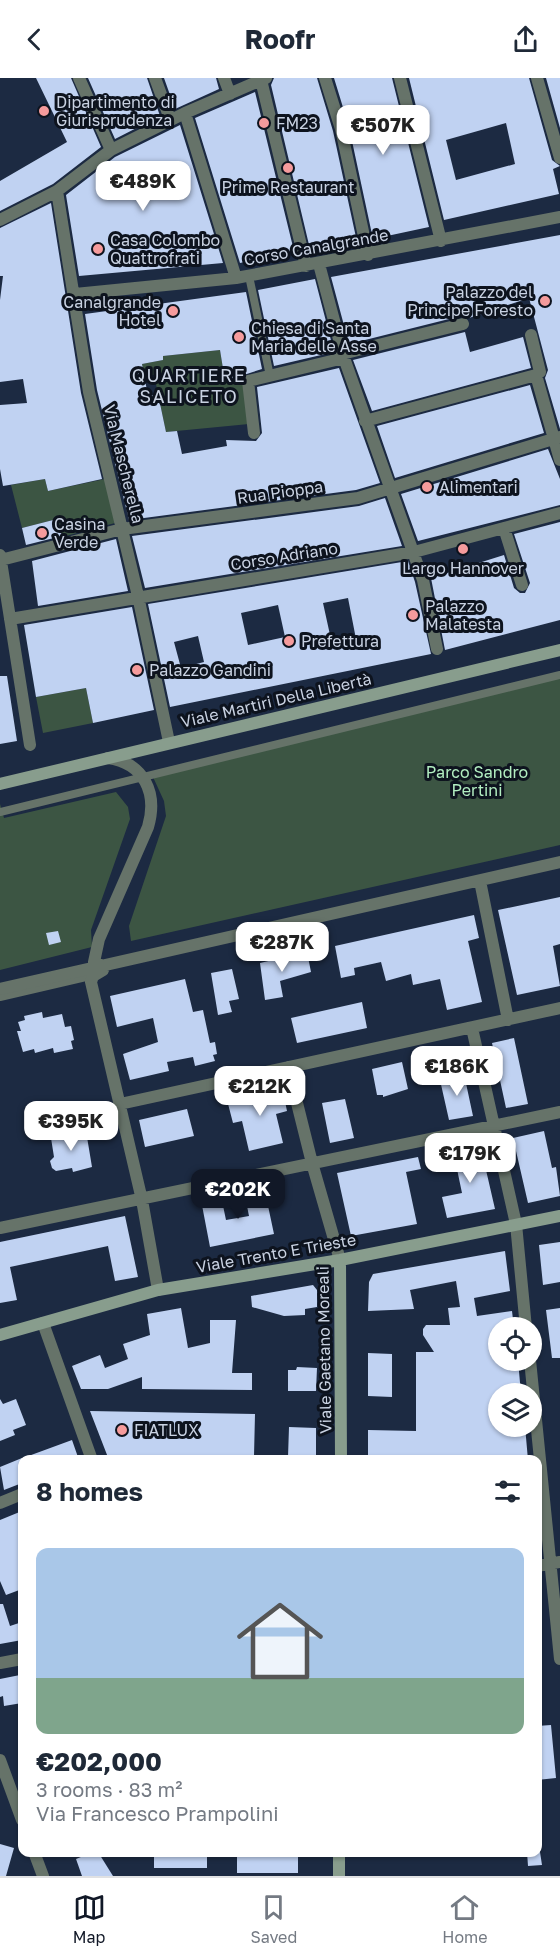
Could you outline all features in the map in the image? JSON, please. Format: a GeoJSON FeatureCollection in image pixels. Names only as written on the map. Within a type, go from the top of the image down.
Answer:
{"type":"FeatureCollection","features":[{"type":"Feature","properties":{"kind":"street"},"geometry":{"type":"LineString","coordinates":[[79,78],[111,150]]}},
{"type":"Feature","properties":{"kind":"street"},"geometry":{"type":"LineString","coordinates":[[155,78],[170,119]]}},
{"type":"Feature","properties":{"kind":"street"},"geometry":{"type":"LineString","coordinates":[[224,78],[230,94]]}},
{"type":"Feature","properties":{"kind":"street"},"geometry":{"type":"LineString","coordinates":[[325,78],[341,129],[368,255]]}},
{"type":"Feature","properties":{"kind":"street"},"geometry":{"type":"LineString","coordinates":[[400,78],[441,241]]}},
{"type":"Feature","properties":{"kind":"street"},"geometry":{"type":"LineString","coordinates":[[537,78],[560,158]]}},
{"type":"Feature","properties":{"kind":"street"},"geometry":{"type":"LineString","coordinates":[[0,220],[57,191],[111,150],[170,119],[263,79],[306,266]]}},
{"type":"Feature","properties":{"kind":"street"},"geometry":{"type":"LineString","coordinates":[[185,112],[236,278]]}},
{"type":"Feature","properties":{"kind":"street","name":"Via Mascherella"},"geometry":{"type":"LineString","coordinates":[[57,191],[89,392],[138,596],[169,742]]}},
{"type":"Feature","properties":{"kind":"street","name":"Corso Canalgrande"},"geometry":{"type":"LineString","coordinates":[[75,294],[249,276],[560,217]]}},
{"type":"Feature","properties":{"kind":"street"},"geometry":{"type":"LineString","coordinates":[[319,264],[343,356],[414,552],[437,650]]}},
{"type":"Feature","properties":{"kind":"street"},"geometry":{"type":"LineString","coordinates":[[254,433],[248,381],[463,324]]}},
{"type":"Feature","properties":{"kind":"street"},"geometry":{"type":"LineString","coordinates":[[365,421],[536,375],[540,372],[531,335]]}},
{"type":"Feature","properties":{"kind":"street"},"geometry":{"type":"LineString","coordinates":[[536,375],[557,438],[560,460]]}},
{"type":"Feature","properties":{"kind":"street","name":"Rua Pioppa"},"geometry":{"type":"LineString","coordinates":[[1,560],[122,529],[308,506],[390,490],[557,438]]}},
{"type":"Feature","properties":{"kind":"street","name":"Corso Adriano"},"geometry":{"type":"LineString","coordinates":[[10,619],[414,552],[560,513]]}},
{"type":"Feature","properties":{"kind":"street"},"geometry":{"type":"LineString","coordinates":[[504,528],[522,585]]}},
{"type":"Feature","properties":{"kind":"street"},"geometry":{"type":"LineString","coordinates":[[0,555],[30,745]]}},
{"type":"Feature","properties":{"kind":"street","name":"Viale Martiri Della Libertà"},"geometry":{"type":"LineString","coordinates":[[0,784],[104,757],[560,650]]}},
{"type":"Feature","properties":{"kind":"street"},"geometry":{"type":"LineString","coordinates":[[104,757],[129,763],[142,775],[150,799],[151,817],[99,939],[99,969],[120,1104],[142,1200],[158,1290]]}},
{"type":"Feature","properties":{"kind":"street"},"geometry":{"type":"LineString","coordinates":[[0,989],[99,969],[560,862]]}},
{"type":"Feature","properties":{"kind":"street"},"geometry":{"type":"LineString","coordinates":[[480,881],[508,1020]]}},
{"type":"Feature","properties":{"kind":"street"},"geometry":{"type":"LineString","coordinates":[[120,1104],[560,1008]]}},
{"type":"Feature","properties":{"kind":"street"},"geometry":{"type":"LineString","coordinates":[[472,1028],[516,1224],[525,1317]]}},
{"type":"Feature","properties":{"kind":"street","name":"Viale Gaetano Moreali"},"geometry":{"type":"LineString","coordinates":[[288,1067],[312,1163],[340,1260],[341,1455]]}},
{"type":"Feature","properties":{"kind":"street"},"geometry":{"type":"LineString","coordinates":[[0,1228],[560,1112]]}},
{"type":"Feature","properties":{"kind":"street","name":"Viale Trento E Trieste"},"geometry":{"type":"LineString","coordinates":[[0,1335],[158,1290],[340,1260],[560,1216]]}},
{"type":"Feature","properties":{"kind":"street"},"geometry":{"type":"LineString","coordinates":[[43,1323],[90,1455]]}},
{"type":"Feature","properties":{"kind":"street"},"geometry":{"type":"LineString","coordinates":[[531,1371],[538,1455]]}},
{"type":"Feature","properties":{"kind":"street"},"geometry":{"type":"LineString","coordinates":[[0,1503],[18,1496]]}},
{"type":"Feature","properties":{"kind":"street"},"geometry":{"type":"LineString","coordinates":[[542,1496],[560,1659]]}},
{"type":"Feature","properties":{"kind":"street"},"geometry":{"type":"LineString","coordinates":[[0,1664],[18,1660]]}},
{"type":"Feature","properties":{"kind":"street"},"geometry":{"type":"LineString","coordinates":[[0,1760],[18,1809]]}},
{"type":"Feature","properties":{"kind":"street"},"geometry":{"type":"LineString","coordinates":[[36,1857],[43,1876]]}},
{"type":"Feature","properties":{"kind":"street"},"geometry":{"type":"LineString","coordinates":[[339,1857],[339,1876]]}},
{"type":"Feature","properties":{"kind":"lane"},"geometry":{"type":"LineString","coordinates":[[249,276],[270,376]]}},
{"type":"Feature","properties":{"kind":"lane"},"geometry":{"type":"LineString","coordinates":[[0,812],[142,775],[415,712],[560,675]]}},
{"type":"Feature","properties":{"kind":"lane"},"geometry":{"type":"LineString","coordinates":[[0,997],[86,977],[99,969]]}},
{"type":"Feature","properties":{"kind":"green space"},"geometry":{"type":"Polygon","coordinates":[[[220,350],[225,381],[244,377],[249,424],[166,432],[154,375],[144,376],[142,364],[163,360],[163,356],[220,350]]]}},
{"type":"Feature","properties":{"kind":"green space"},"geometry":{"type":"Polygon","coordinates":[[[45,479],[48,491],[105,479],[115,523],[62,537],[57,519],[22,528],[11,485],[45,479]]]}},
{"type":"Feature","properties":{"kind":"green space","name":"Parco Sandro Pertini"},"geometry":{"type":"Polygon","coordinates":[[[560,678],[560,845],[131,941],[129,926],[166,816],[164,801],[153,777],[560,678]]]}},
{"type":"Feature","properties":{"kind":"green space"},"geometry":{"type":"Polygon","coordinates":[[[86,688],[93,723],[43,733],[36,697],[86,688]]]}},
{"type":"Feature","properties":{"kind":"green space"},"geometry":{"type":"Polygon","coordinates":[[[116,792],[128,807],[130,819],[91,930],[92,947],[0,970],[0,804],[4,818],[116,792]]]}},
{"type":"Feature","properties":{"kind":"building"},"geometry":{"type":"Polygon","coordinates":[[[36,78],[71,78],[101,147],[53,184],[0,211],[0,181],[67,142],[36,78]]]}},
{"type":"Feature","properties":{"kind":"building"},"geometry":{"type":"Polygon","coordinates":[[[88,78],[147,78],[160,116],[115,139],[88,78]]]}},
{"type":"Feature","properties":{"kind":"building"},"geometry":{"type":"Polygon","coordinates":[[[164,78],[216,78],[219,89],[175,109],[164,78]]]}},
{"type":"Feature","properties":{"kind":"building"},"geometry":{"type":"Polygon","coordinates":[[[274,78],[317,78],[333,131],[357,242],[310,249],[271,85],[274,78]]]}},
{"type":"Feature","properties":{"kind":"building"},"geometry":{"type":"Polygon","coordinates":[[[334,78],[392,78],[429,227],[373,239],[349,127],[334,78]]]}},
{"type":"Feature","properties":{"kind":"building"},"geometry":{"type":"Polygon","coordinates":[[[409,78],[529,78],[552,160],[560,166],[553,169],[559,194],[444,220],[409,78]],[[506,123],[446,140],[456,180],[515,164],[506,123]]]}},
{"type":"Feature","properties":{"kind":"building"},"geometry":{"type":"Polygon","coordinates":[[[546,78],[560,78],[560,128],[546,78]]]}},
{"type":"Feature","properties":{"kind":"building"},"geometry":{"type":"Polygon","coordinates":[[[255,92],[294,251],[240,263],[195,118],[255,92]]]}},
{"type":"Feature","properties":{"kind":"building"},"geometry":{"type":"Polygon","coordinates":[[[180,125],[223,263],[79,276],[66,195],[115,157],[180,125]]]}},
{"type":"Feature","properties":{"kind":"building"},"geometry":{"type":"Polygon","coordinates":[[[51,203],[81,393],[102,479],[48,491],[45,479],[3,486],[0,469],[0,405],[27,403],[23,379],[0,382],[0,300],[3,276],[0,276],[0,228],[51,203]]]}},
{"type":"Feature","properties":{"kind":"building"},"geometry":{"type":"Polygon","coordinates":[[[560,235],[560,429],[545,378],[548,370],[529,298],[469,318],[461,316],[349,344],[331,277],[560,235]]]}},
{"type":"Feature","properties":{"kind":"building"},"geometry":{"type":"Polygon","coordinates":[[[315,279],[334,352],[274,366],[258,290],[315,279]]]}},
{"type":"Feature","properties":{"kind":"building"},"geometry":{"type":"Polygon","coordinates":[[[246,292],[262,369],[225,381],[220,350],[163,356],[163,360],[142,364],[148,396],[158,394],[166,432],[177,431],[182,454],[227,446],[226,440],[256,441],[262,433],[257,387],[339,368],[380,483],[356,490],[129,520],[97,390],[85,314],[246,292]]]}},
{"type":"Feature","properties":{"kind":"building"},"geometry":{"type":"Polygon","coordinates":[[[465,332],[470,352],[523,337],[531,368],[372,411],[353,360],[465,332]]]}},
{"type":"Feature","properties":{"kind":"building"},"geometry":{"type":"Polygon","coordinates":[[[530,385],[544,433],[395,478],[377,426],[530,385]]]}},
{"type":"Feature","properties":{"kind":"building"},"geometry":{"type":"Polygon","coordinates":[[[548,449],[560,479],[560,505],[418,541],[401,494],[548,449]]]}},
{"type":"Feature","properties":{"kind":"building"},"geometry":{"type":"Polygon","coordinates":[[[385,498],[402,546],[145,588],[132,536],[359,506],[385,498]]]}},
{"type":"Feature","properties":{"kind":"building","name":"Casina Verde"},"geometry":{"type":"Polygon","coordinates":[[[57,519],[62,536],[26,545],[22,528],[57,519]]]}},
{"type":"Feature","properties":{"kind":"building"},"geometry":{"type":"Polygon","coordinates":[[[560,522],[560,620],[445,650],[431,578],[504,555],[514,588],[520,593],[525,593],[530,583],[514,534],[560,522]]]}},
{"type":"Feature","properties":{"kind":"building"},"geometry":{"type":"Polygon","coordinates":[[[116,539],[128,591],[38,606],[32,561],[116,539]]]}},
{"type":"Feature","properties":{"kind":"building"},"geometry":{"type":"Polygon","coordinates":[[[408,561],[431,654],[170,707],[148,604],[408,561]],[[348,598],[323,603],[332,644],[356,639],[348,598]],[[278,605],[241,613],[248,645],[285,637],[278,605]],[[198,636],[174,642],[181,668],[204,662],[198,636]]]}},
{"type":"Feature","properties":{"kind":"building"},"geometry":{"type":"Polygon","coordinates":[[[132,607],[154,710],[93,723],[86,688],[36,697],[24,625],[132,607]]]}},
{"type":"Feature","properties":{"kind":"building"},"geometry":{"type":"Polygon","coordinates":[[[0,676],[7,676],[17,741],[0,744],[0,676]]]}},
{"type":"Feature","properties":{"kind":"building"},"geometry":{"type":"Polygon","coordinates":[[[560,897],[560,944],[553,946],[560,986],[517,995],[498,910],[560,897]]]}},
{"type":"Feature","properties":{"kind":"building"},"geometry":{"type":"Polygon","coordinates":[[[474,915],[479,938],[468,941],[482,1002],[447,1010],[440,979],[413,985],[411,974],[386,981],[381,962],[354,968],[355,975],[341,978],[335,946],[474,915]]]}},
{"type":"Feature","properties":{"kind":"building"},"geometry":{"type":"Polygon","coordinates":[[[58,931],[61,942],[49,945],[46,933],[58,931]]]}},
{"type":"Feature","properties":{"kind":"building"},"geometry":{"type":"Polygon","coordinates":[[[307,952],[311,972],[280,981],[283,997],[265,1000],[260,963],[307,952]]]}},
{"type":"Feature","properties":{"kind":"building"},"geometry":{"type":"Polygon","coordinates":[[[232,969],[239,999],[229,1001],[232,1012],[218,1015],[211,973],[232,969]]]}},
{"type":"Feature","properties":{"kind":"building"},"geometry":{"type":"Polygon","coordinates":[[[185,979],[193,1012],[203,1010],[210,1043],[215,1042],[217,1054],[213,1055],[215,1061],[195,1066],[193,1057],[167,1062],[169,1071],[130,1080],[123,1054],[158,1042],[153,1018],[117,1027],[110,996],[185,979]]]}},
{"type":"Feature","properties":{"kind":"building"},"geometry":{"type":"Polygon","coordinates":[[[362,1002],[367,1028],[297,1043],[291,1018],[362,1002]]]}},
{"type":"Feature","properties":{"kind":"building"},"geometry":{"type":"Polygon","coordinates":[[[42,1012],[43,1018],[62,1014],[65,1027],[71,1026],[73,1049],[54,1053],[53,1048],[35,1053],[34,1049],[23,1052],[17,1031],[21,1031],[18,1022],[25,1020],[24,1016],[42,1012]]]}},
{"type":"Feature","properties":{"kind":"building"},"geometry":{"type":"Polygon","coordinates":[[[514,1038],[528,1104],[506,1108],[492,1043],[514,1038]]]}},
{"type":"Feature","properties":{"kind":"building"},"geometry":{"type":"Polygon","coordinates":[[[402,1062],[408,1089],[383,1097],[383,1095],[377,1095],[372,1069],[402,1062]]]}},
{"type":"Feature","properties":{"kind":"building"},"geometry":{"type":"Polygon","coordinates":[[[464,1074],[473,1116],[449,1120],[440,1080],[464,1074]]]}},
{"type":"Feature","properties":{"kind":"building"},"geometry":{"type":"Polygon","coordinates":[[[282,1087],[287,1111],[276,1114],[283,1143],[249,1151],[242,1121],[233,1123],[227,1100],[282,1087]]]}},
{"type":"Feature","properties":{"kind":"building"},"geometry":{"type":"Polygon","coordinates":[[[345,1099],[354,1138],[330,1143],[322,1103],[345,1099]]]}},
{"type":"Feature","properties":{"kind":"building"},"geometry":{"type":"Polygon","coordinates":[[[187,1109],[194,1136],[145,1147],[139,1120],[187,1109]]]}},
{"type":"Feature","properties":{"kind":"building"},"geometry":{"type":"Polygon","coordinates":[[[86,1131],[92,1167],[73,1172],[72,1168],[56,1171],[52,1168],[50,1161],[54,1157],[51,1138],[86,1131]]]}},
{"type":"Feature","properties":{"kind":"building"},"geometry":{"type":"Polygon","coordinates":[[[544,1131],[552,1168],[556,1167],[560,1196],[528,1203],[513,1138],[544,1131]]]}},
{"type":"Feature","properties":{"kind":"building"},"geometry":{"type":"Polygon","coordinates":[[[480,1144],[495,1209],[447,1218],[442,1197],[462,1193],[453,1150],[480,1144]]]}},
{"type":"Feature","properties":{"kind":"building"},"geometry":{"type":"Polygon","coordinates":[[[418,1157],[421,1169],[406,1172],[417,1224],[351,1236],[337,1173],[418,1157]]]}},
{"type":"Feature","properties":{"kind":"building"},"geometry":{"type":"Polygon","coordinates":[[[264,1187],[274,1234],[210,1247],[201,1200],[221,1196],[226,1220],[249,1216],[244,1191],[264,1187]]]}},
{"type":"Feature","properties":{"kind":"building"},"geometry":{"type":"Polygon","coordinates":[[[125,1216],[138,1277],[115,1281],[108,1246],[10,1267],[17,1300],[0,1303],[0,1242],[125,1216]]]}},
{"type":"Feature","properties":{"kind":"building"},"geometry":{"type":"Polygon","coordinates":[[[560,1242],[560,1282],[543,1285],[539,1245],[560,1242]]]}},
{"type":"Feature","properties":{"kind":"building"},"geometry":{"type":"Polygon","coordinates":[[[505,1251],[510,1291],[474,1298],[477,1316],[512,1311],[513,1317],[488,1317],[488,1371],[519,1371],[520,1383],[488,1383],[488,1437],[526,1437],[528,1455],[368,1455],[368,1430],[416,1431],[416,1352],[434,1352],[423,1335],[423,1329],[426,1325],[450,1325],[448,1308],[460,1307],[456,1281],[410,1290],[414,1309],[368,1311],[369,1282],[373,1274],[505,1251]]]}},
{"type":"Feature","properties":{"kind":"building"},"geometry":{"type":"Polygon","coordinates":[[[313,1285],[317,1290],[317,1307],[305,1309],[305,1315],[284,1316],[252,1307],[251,1296],[313,1285]]]}},
{"type":"Feature","properties":{"kind":"building"},"geometry":{"type":"Polygon","coordinates":[[[181,1308],[188,1348],[210,1343],[210,1320],[236,1320],[232,1373],[252,1373],[252,1390],[142,1389],[142,1377],[108,1389],[81,1389],[72,1366],[100,1355],[105,1368],[128,1359],[123,1344],[150,1335],[147,1314],[181,1308]]]}},
{"type":"Feature","properties":{"kind":"building"},"geometry":{"type":"Polygon","coordinates":[[[560,1308],[560,1358],[552,1358],[546,1310],[560,1308]]]}},
{"type":"Feature","properties":{"kind":"building"},"geometry":{"type":"Polygon","coordinates":[[[368,1353],[392,1354],[392,1397],[368,1396],[368,1353]]]}},
{"type":"Feature","properties":{"kind":"building"},"geometry":{"type":"Polygon","coordinates":[[[297,1367],[317,1368],[316,1391],[288,1391],[288,1370],[296,1370],[297,1367]]]}},
{"type":"Feature","properties":{"kind":"building"},"geometry":{"type":"Polygon","coordinates":[[[0,1399],[3,1404],[16,1399],[26,1425],[13,1430],[15,1435],[0,1441],[0,1399]]]}},
{"type":"Feature","properties":{"kind":"building"},"geometry":{"type":"Polygon","coordinates":[[[90,1411],[255,1414],[254,1455],[107,1455],[90,1411]]]}},
{"type":"Feature","properties":{"kind":"building"},"geometry":{"type":"Polygon","coordinates":[[[289,1427],[316,1428],[316,1455],[288,1455],[289,1427]]]}},
{"type":"Feature","properties":{"kind":"building"},"geometry":{"type":"Polygon","coordinates":[[[72,1440],[77,1455],[31,1455],[72,1440]]]}},
{"type":"Feature","properties":{"kind":"building"},"geometry":{"type":"Polygon","coordinates":[[[18,1460],[18,1485],[4,1490],[0,1467],[18,1460]]]}},
{"type":"Feature","properties":{"kind":"building"},"geometry":{"type":"Polygon","coordinates":[[[18,1513],[18,1590],[6,1595],[0,1581],[0,1520],[18,1513]]]}},
{"type":"Feature","properties":{"kind":"building"},"geometry":{"type":"Polygon","coordinates":[[[0,1604],[3,1604],[10,1626],[18,1623],[18,1641],[0,1644],[0,1604]]]}},
{"type":"Feature","properties":{"kind":"building"},"geometry":{"type":"Polygon","coordinates":[[[18,1675],[18,1704],[4,1706],[3,1696],[0,1697],[0,1679],[18,1675]]]}},
{"type":"Feature","properties":{"kind":"building"},"geometry":{"type":"Polygon","coordinates":[[[551,1725],[556,1778],[542,1779],[542,1726],[551,1725]]]}},
{"type":"Feature","properties":{"kind":"building"},"geometry":{"type":"Polygon","coordinates":[[[0,1844],[14,1848],[6,1876],[0,1876],[0,1844]]]}},
{"type":"Feature","properties":{"kind":"building"},"geometry":{"type":"Polygon","coordinates":[[[101,1857],[113,1876],[82,1876],[76,1859],[101,1857]]]}},
{"type":"Feature","properties":{"kind":"building"},"geometry":{"type":"Polygon","coordinates":[[[154,1857],[207,1857],[207,1868],[154,1868],[154,1857]]]}},
{"type":"Feature","properties":{"kind":"building"},"geometry":{"type":"Polygon","coordinates":[[[237,1857],[298,1857],[298,1873],[237,1873],[237,1857]]]}},
{"type":"Feature","properties":{"kind":"building"},"geometry":{"type":"Polygon","coordinates":[[[527,1857],[541,1857],[542,1865],[528,1866],[527,1857]]]}},
{"type":"Feature","properties":{"kind":"place","name":"Dipartimento di Giurisprudenza"},"geometry":{"type":"Point","coordinates":[44,111]}},
{"type":"Feature","properties":{"kind":"place","name":"FM23"},"geometry":{"type":"Point","coordinates":[264,123]}},
{"type":"Feature","properties":{"kind":"place","name":"Prime Restaurant"},"geometry":{"type":"Point","coordinates":[288,168]}},
{"type":"Feature","properties":{"kind":"place","name":"Casa Colombo Quattrofrati"},"geometry":{"type":"Point","coordinates":[98,249]}},
{"type":"Feature","properties":{"kind":"place","name":"Palazzo del Principe Foresto"},"geometry":{"type":"Point","coordinates":[545,301]}},
{"type":"Feature","properties":{"kind":"place","name":"Canalgrande Hotel"},"geometry":{"type":"Point","coordinates":[173,311]}},
{"type":"Feature","properties":{"kind":"place","name":"Chiesa di Santa Maria delle Asse"},"geometry":{"type":"Point","coordinates":[239,337]}},
{"type":"Feature","properties":{"kind":"place","name":"Alimentari"},"geometry":{"type":"Point","coordinates":[427,487]}},
{"type":"Feature","properties":{"kind":"place","name":"Casina Verde"},"geometry":{"type":"Point","coordinates":[42,533]}},
{"type":"Feature","properties":{"kind":"place","name":"Largo Hannover"},"geometry":{"type":"Point","coordinates":[463,549]}},
{"type":"Feature","properties":{"kind":"place","name":"Palazzo Malatesta"},"geometry":{"type":"Point","coordinates":[413,615]}},
{"type":"Feature","properties":{"kind":"place","name":"Prefettura"},"geometry":{"type":"Point","coordinates":[289,641]}},
{"type":"Feature","properties":{"kind":"place","name":"Palazzo Gandini"},"geometry":{"type":"Point","coordinates":[137,670]}},
{"type":"Feature","properties":{"kind":"place","name":"FIATLUX"},"geometry":{"type":"Point","coordinates":[122,1430]}},
{"type":"Feature","properties":{"kind":"district","name":"QUARTIERE SALICETO"},"geometry":{"type":"Point","coordinates":[189,386]}}]}
